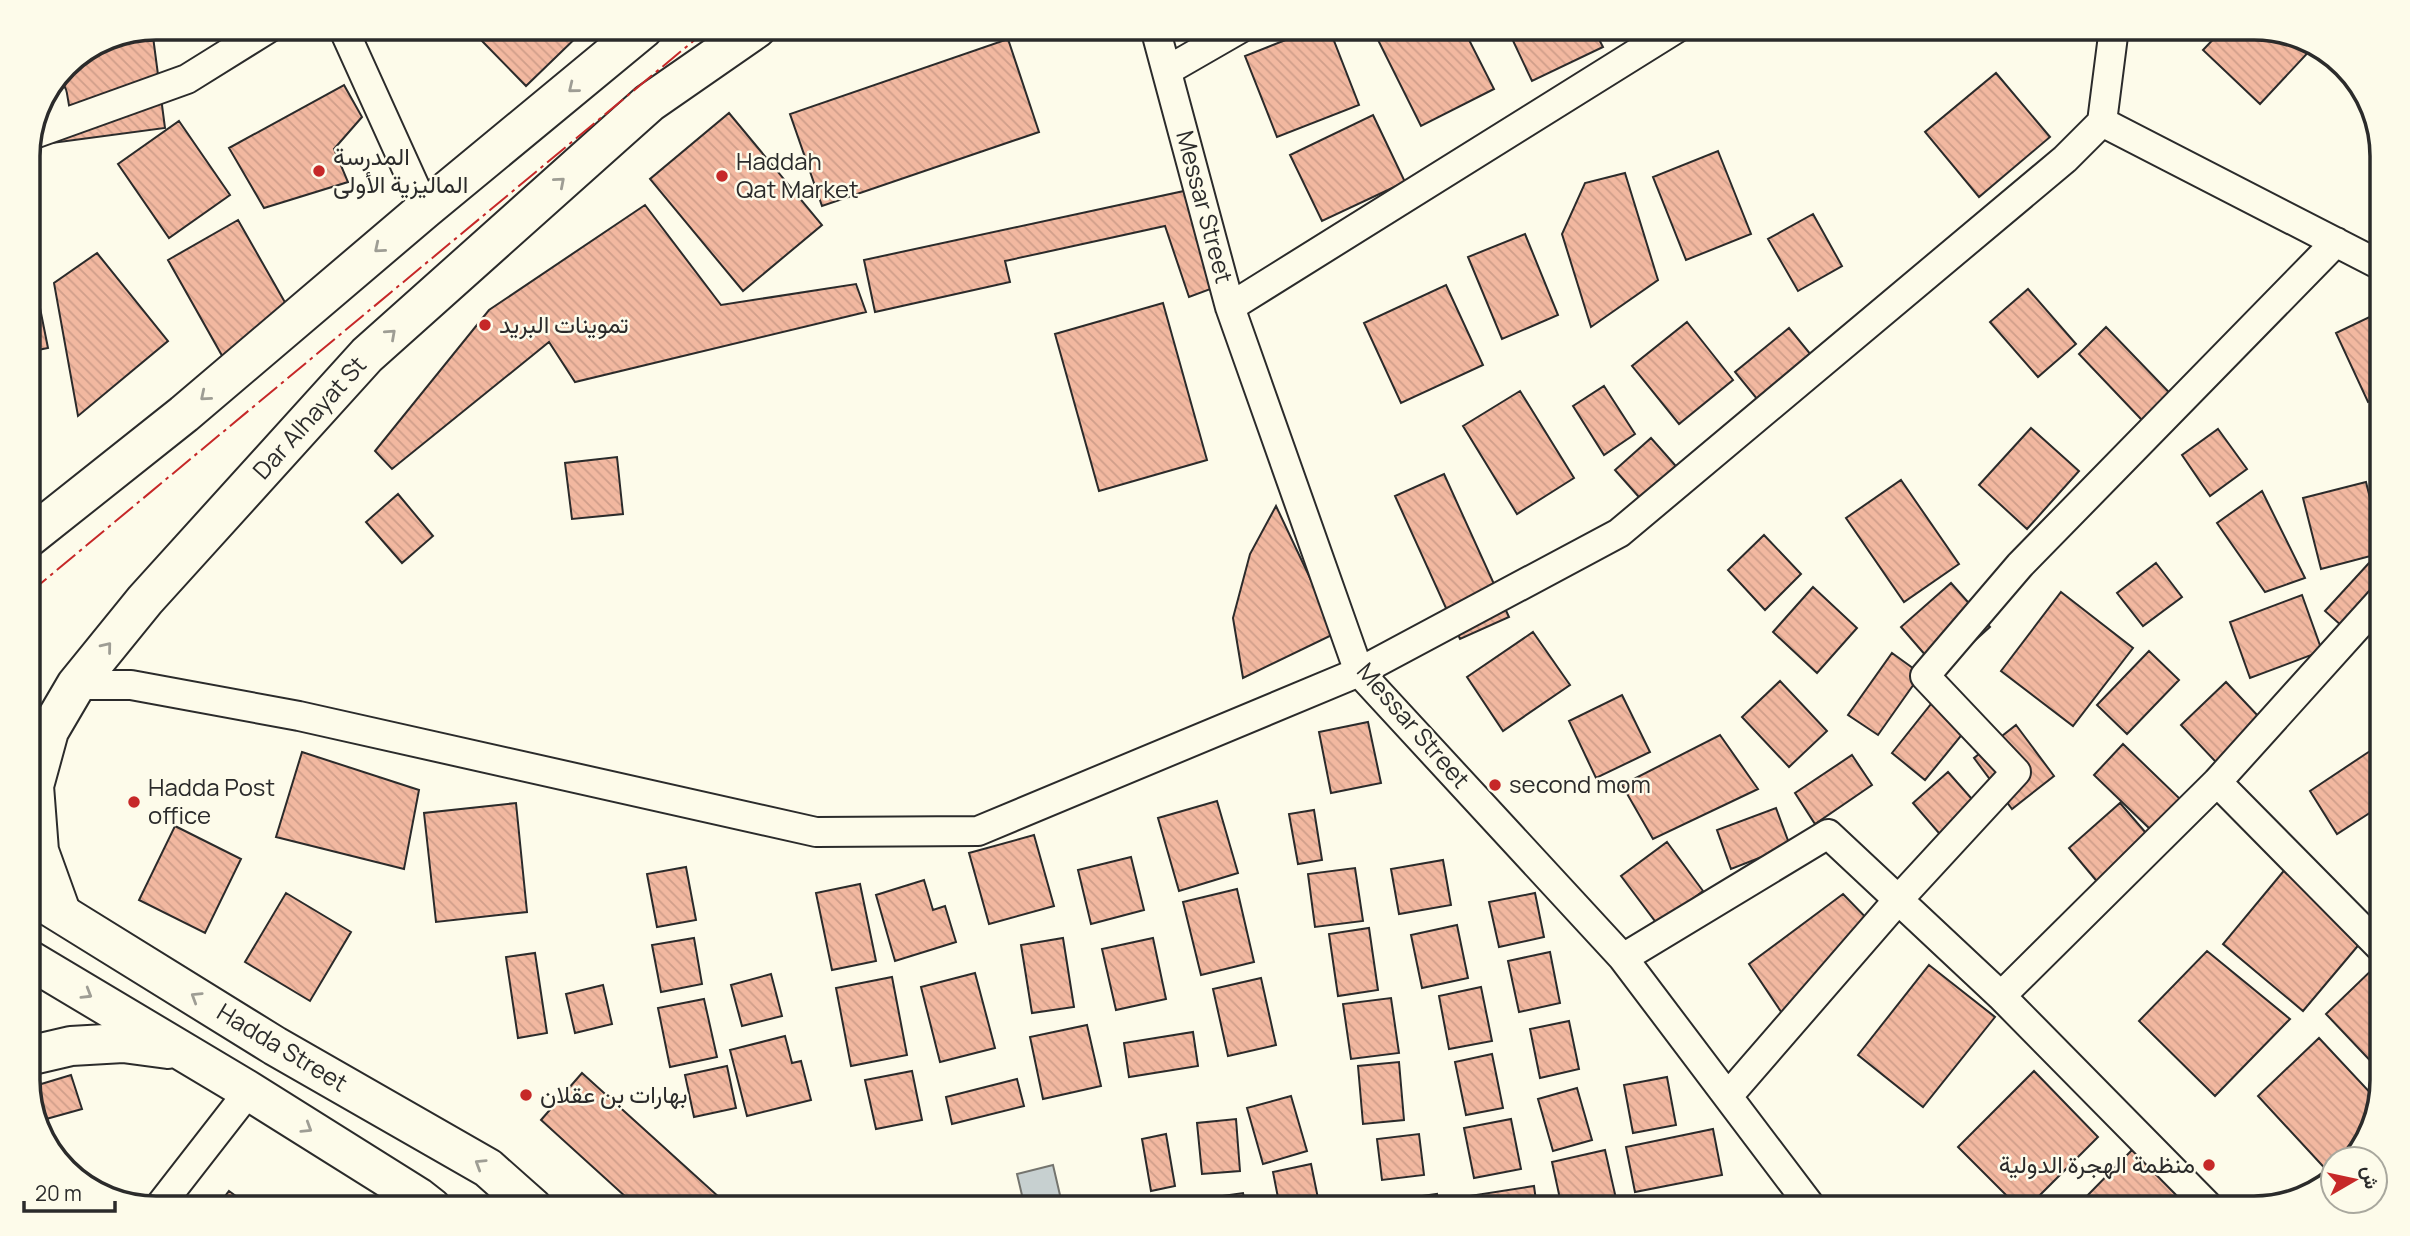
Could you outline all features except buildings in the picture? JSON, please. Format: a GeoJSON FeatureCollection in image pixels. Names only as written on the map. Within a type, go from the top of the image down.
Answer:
{"type":"FeatureCollection","features":[{"type":"Feature","properties":{"kind":"main road"},"geometry":{"type":"LineString","coordinates":[[40,528],[184,414],[425,209],[630,40]]}},
{"type":"Feature","properties":{"kind":"main road","name":"Dar Alhayat St"},"geometry":{"type":"LineString","coordinates":[[40,764],[49,731],[76,684],[145,600],[367,355],[649,103],[740,40]]}},
{"type":"Feature","properties":{"kind":"main road"},"geometry":{"type":"LineString","coordinates":[[608,59],[649,103]]}},
{"type":"Feature","properties":{"kind":"main road","name":"Dar Alhayat St"},"geometry":{"type":"LineString","coordinates":[[40,854],[61,912]]}},
{"type":"Feature","properties":{"kind":"main road","name":"Hadda Street"},"geometry":{"type":"LineString","coordinates":[[40,900],[275,1046],[488,1168],[520,1196]]}},
{"type":"Feature","properties":{"kind":"main road"},"geometry":{"type":"LineString","coordinates":[[40,974],[180,1050],[416,1196]]}},
{"type":"Feature","properties":{"kind":"main road"},"geometry":{"type":"LineString","coordinates":[[40,1053],[71,1046],[123,1043],[180,1050]]}},
{"type":"Feature","properties":{"kind":"main road"},"geometry":{"type":"LineString","coordinates":[[249,1091],[275,1046]]}},
{"type":"Feature","properties":{"kind":"street"},"geometry":{"type":"LineString","coordinates":[[46,129],[187,79],[250,40]]}},
{"type":"Feature","properties":{"kind":"street"},"geometry":{"type":"LineString","coordinates":[[348,40],[425,209]]}},
{"type":"Feature","properties":{"kind":"street","name":"Messar Street"},"geometry":{"type":"LineString","coordinates":[[1159,40],[1230,307],[1359,672],[1623,958],[1803,1196]]}},
{"type":"Feature","properties":{"kind":"street"},"geometry":{"type":"LineString","coordinates":[[1168,69],[1220,40]]}},
{"type":"Feature","properties":{"kind":"street"},"geometry":{"type":"LineString","coordinates":[[1230,307],[1658,40]]}},
{"type":"Feature","properties":{"kind":"street"},"geometry":{"type":"LineString","coordinates":[[76,684],[131,685],[299,716],[816,832],[978,831],[1359,672],[1619,533],[2054,168],[2102,122],[2112,40]]}},
{"type":"Feature","properties":{"kind":"street"},"geometry":{"type":"LineString","coordinates":[[2102,122],[2370,260]]}},
{"type":"Feature","properties":{"kind":"street"},"geometry":{"type":"LineString","coordinates":[[1728,1096],[1898,900],[2016,772],[1925,676],[2020,565],[2336,243]]}},
{"type":"Feature","properties":{"kind":"street"},"geometry":{"type":"LineString","coordinates":[[2001,996],[2217,782],[2370,612]]}},
{"type":"Feature","properties":{"kind":"street"},"geometry":{"type":"LineString","coordinates":[[2217,782],[2370,936]]}},
{"type":"Feature","properties":{"kind":"street"},"geometry":{"type":"LineString","coordinates":[[1623,958],[1828,834],[2001,996],[2198,1196]]}},
{"type":"Feature","properties":{"kind":"street"},"geometry":{"type":"LineString","coordinates":[[167,1196],[249,1091]]}},
{"type":"Feature","properties":{"kind":"shaded area"},"geometry":{"type":"Polygon","coordinates":[[[1053,1165],[1060,1196],[1022,1196],[1017,1174],[1053,1165]]]}},
{"type":"Feature","properties":{"kind":"power"},"geometry":{"type":"LineString","coordinates":[[40,584],[695,40]]}},
{"type":"Feature","properties":{"kind":"place","name":"المدرسة الماليزية الأولى"},"geometry":{"type":"Point","coordinates":[319,171]}},
{"type":"Feature","properties":{"kind":"place","name":"Haddah Qat Market"},"geometry":{"type":"Point","coordinates":[722,176]}},
{"type":"Feature","properties":{"kind":"place","name":"تموينات البريد"},"geometry":{"type":"Point","coordinates":[485,325]}},
{"type":"Feature","properties":{"kind":"place","name":"second mom"},"geometry":{"type":"Point","coordinates":[1495,785]}},
{"type":"Feature","properties":{"kind":"place","name":"Hadda Post office"},"geometry":{"type":"Point","coordinates":[134,802]}},
{"type":"Feature","properties":{"kind":"place","name":"بهارات بن عقلان"},"geometry":{"type":"Point","coordinates":[526,1095]}},
{"type":"Feature","properties":{"kind":"place","name":"منظمة الهجرة الدولية"},"geometry":{"type":"Point","coordinates":[2209,1165]}}]}
